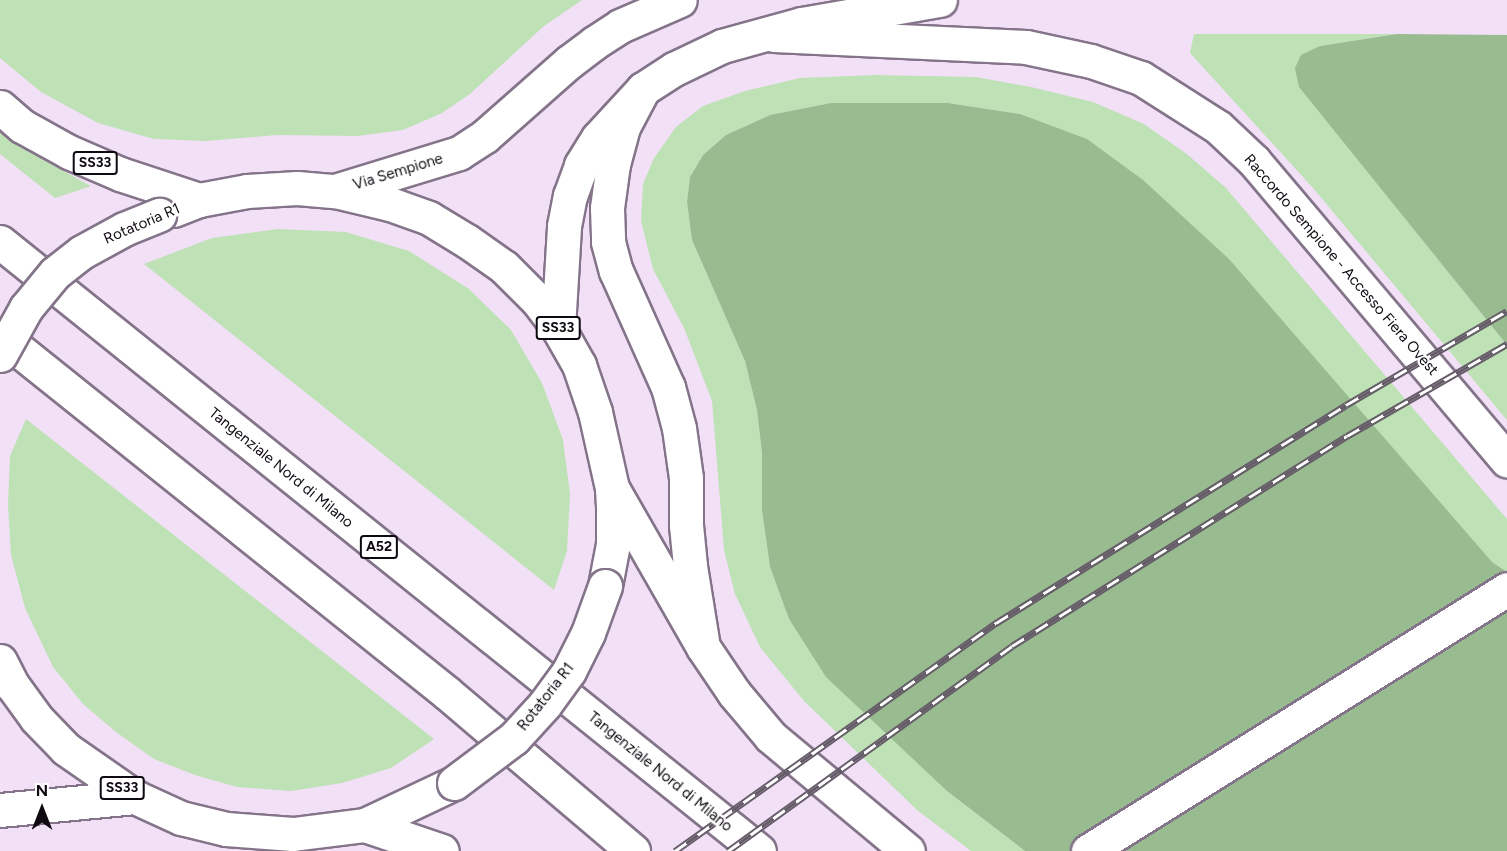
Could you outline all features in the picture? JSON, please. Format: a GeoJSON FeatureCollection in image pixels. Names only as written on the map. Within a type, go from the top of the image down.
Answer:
{"type":"FeatureCollection","features":[{"type":"Feature","properties":{"kind":"main road","name":"Via Sempione"},"geometry":{"type":"LineString","coordinates":[[335,191],[459,153],[485,136],[594,43],[620,26],[680,0]]}},
{"type":"Feature","properties":{"kind":"main road"},"geometry":{"type":"LineString","coordinates":[[558,328],[564,226],[570,196],[581,165],[598,138],[643,89],[674,69],[722,46],[832,18],[940,0]]}},
{"type":"Feature","properties":{"kind":"main road","name":"Raccordo Sempione - Accesso Fiera Ovest"},"geometry":{"type":"LineString","coordinates":[[769,35],[1026,47],[1091,61],[1142,78],[1218,128],[1254,161],[1507,460]]}},
{"type":"Feature","properties":{"kind":"main road"},"geometry":{"type":"LineString","coordinates":[[643,89],[623,128],[613,164],[607,208],[608,242],[620,280],[652,346],[668,387],[679,428],[686,478],[686,525],[690,566],[703,647]]}},
{"type":"Feature","properties":{"kind":"main road","name":"SS33"},"geometry":{"type":"LineString","coordinates":[[0,107],[22,126],[69,152],[120,174],[200,200]]}},
{"type":"Feature","properties":{"kind":"main road","name":"Rotatoria R1"},"geometry":{"type":"LineString","coordinates":[[0,355],[26,308],[55,273],[82,252],[124,229],[200,200],[247,191],[297,188],[335,191]]}},
{"type":"Feature","properties":{"kind":"main road","name":"Via Sempione"},"geometry":{"type":"LineString","coordinates":[[335,191],[390,204],[429,218],[467,241],[504,267],[538,301],[558,328],[579,365],[596,412],[612,488],[613,544],[605,586]]}},
{"type":"Feature","properties":{"kind":"main road","name":"Tangenziale Nord di Milano"},"geometry":{"type":"LineString","coordinates":[[0,242],[759,851]]}},
{"type":"Feature","properties":{"kind":"main road"},"geometry":{"type":"LineString","coordinates":[[0,335],[447,693],[633,851]]}},
{"type":"Feature","properties":{"kind":"main road"},"geometry":{"type":"LineString","coordinates":[[612,488],[703,647],[734,693],[771,736],[908,851]]}},
{"type":"Feature","properties":{"kind":"main road","name":"Rotatoria R1"},"geometry":{"type":"LineString","coordinates":[[365,825],[454,783],[514,738],[545,704],[570,671],[588,633],[605,586]]}},
{"type":"Feature","properties":{"kind":"main road"},"geometry":{"type":"LineString","coordinates":[[1088,851],[1465,613],[1507,589]]}},
{"type":"Feature","properties":{"kind":"main road","name":"SS33"},"geometry":{"type":"LineString","coordinates":[[0,661],[36,718],[66,749],[135,797],[181,818],[226,829],[293,834],[365,825]]}},
{"type":"Feature","properties":{"kind":"main road"},"geometry":{"type":"LineString","coordinates":[[0,810],[135,797]]}},
{"type":"Feature","properties":{"kind":"main road"},"geometry":{"type":"LineString","coordinates":[[365,825],[442,851]]}},
{"type":"Feature","properties":{"kind":"green space"},"geometry":{"type":"Polygon","coordinates":[[[0,0],[582,0],[544,26],[470,94],[442,113],[403,130],[357,136],[277,135],[206,141],[154,139],[98,123],[41,92],[0,58],[0,0]]]}},
{"type":"Feature","properties":{"kind":"green space"},"geometry":{"type":"Polygon","coordinates":[[[1194,34],[1397,34],[1320,46],[1299,86],[1507,345],[1507,420],[1313,188],[1190,53],[1194,34]]]}},
{"type":"Feature","properties":{"kind":"green space"},"geometry":{"type":"Polygon","coordinates":[[[1397,34],[1507,35],[1507,345],[1299,87],[1295,68],[1301,55],[1320,46],[1397,34]]]}},
{"type":"Feature","properties":{"kind":"green space"},"geometry":{"type":"Polygon","coordinates":[[[875,75],[976,77],[1093,102],[1144,124],[1188,155],[1226,188],[1507,519],[1507,572],[1492,562],[1020,114],[948,103],[831,103],[770,115],[726,135],[703,155],[690,177],[687,202],[692,240],[745,361],[757,410],[762,453],[762,510],[770,567],[789,619],[947,791],[1025,851],[971,851],[917,810],[804,701],[760,647],[735,594],[724,550],[712,401],[684,328],[653,269],[641,221],[643,184],[654,158],[676,127],[703,106],[745,91],[800,78],[875,75]]]}},
{"type":"Feature","properties":{"kind":"green space"},"geometry":{"type":"Polygon","coordinates":[[[831,103],[948,103],[1020,114],[1087,139],[1143,180],[1229,259],[1492,562],[1507,572],[1507,851],[1025,851],[947,791],[826,677],[789,619],[770,567],[762,510],[762,453],[757,410],[745,361],[692,240],[687,202],[690,177],[703,155],[726,135],[770,115],[831,103]]]}},
{"type":"Feature","properties":{"kind":"green space"},"geometry":{"type":"Polygon","coordinates":[[[0,130],[49,163],[91,186],[55,198],[0,154],[0,130]]]}},
{"type":"Feature","properties":{"kind":"green space"},"geometry":{"type":"Polygon","coordinates":[[[278,229],[346,232],[409,251],[469,289],[511,330],[542,383],[563,440],[570,494],[567,551],[554,590],[144,264],[212,238],[278,229]]]}},
{"type":"Feature","properties":{"kind":"green space"},"geometry":{"type":"Polygon","coordinates":[[[26,419],[434,739],[391,768],[342,783],[291,791],[237,787],[195,775],[154,759],[116,732],[83,704],[53,667],[25,608],[11,555],[8,505],[10,456],[26,419]]]}},
{"type":"Feature","properties":{"kind":"railway"},"geometry":{"type":"LineString","coordinates":[[675,851],[996,623],[1346,405],[1507,311]]}},
{"type":"Feature","properties":{"kind":"railway"},"geometry":{"type":"LineString","coordinates":[[728,851],[1012,646],[1347,436],[1507,344]]}}]}
